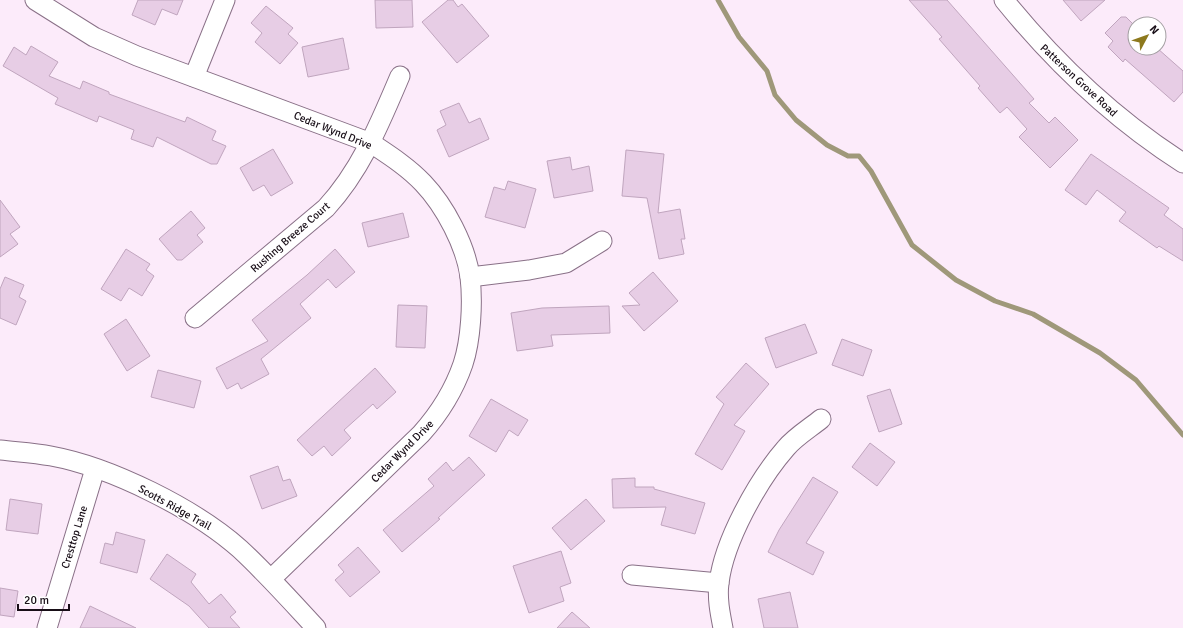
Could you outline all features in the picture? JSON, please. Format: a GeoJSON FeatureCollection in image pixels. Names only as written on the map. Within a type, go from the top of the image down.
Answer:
{"type":"FeatureCollection","features":[{"type":"Feature","properties":{"kind":"street","name":"Cedar Wynd Drive"},"geometry":{"type":"LineString","coordinates":[[34,0],[94,37],[137,56],[371,143],[404,165],[424,184],[442,207],[455,230],[470,277],[469,338],[463,364],[450,392],[436,416],[421,434],[271,579]]}},
{"type":"Feature","properties":{"kind":"street"},"geometry":{"type":"LineString","coordinates":[[194,77],[225,0]]}},
{"type":"Feature","properties":{"kind":"street","name":"Patterson Grove Road"},"geometry":{"type":"LineString","coordinates":[[1004,0],[1051,55],[1084,88],[1114,114],[1183,163]]}},
{"type":"Feature","properties":{"kind":"street","name":"Rushing Breeze Court"},"geometry":{"type":"LineString","coordinates":[[195,318],[326,208],[351,177],[371,143],[400,76]]}},
{"type":"Feature","properties":{"kind":"street"},"geometry":{"type":"LineString","coordinates":[[470,277],[522,271],[566,263],[602,241]]}},
{"type":"Feature","properties":{"kind":"street"},"geometry":{"type":"LineString","coordinates":[[723,628],[719,601],[719,583],[726,554],[735,529],[767,474],[786,447],[821,419]]}},
{"type":"Feature","properties":{"kind":"street","name":"Scotts Ridge Trail"},"geometry":{"type":"LineString","coordinates":[[0,450],[52,456],[95,469],[150,491],[189,512],[215,529],[240,549],[271,579],[316,628]]}},
{"type":"Feature","properties":{"kind":"street","name":"Cresttop Lane"},"geometry":{"type":"LineString","coordinates":[[47,628],[95,469]]}},
{"type":"Feature","properties":{"kind":"street"},"geometry":{"type":"LineString","coordinates":[[632,576],[719,583]]}},
{"type":"Feature","properties":{"kind":"building"},"geometry":{"type":"Polygon","coordinates":[[[138,0],[183,0],[177,15],[162,9],[155,25],[132,15],[138,0]]]}},
{"type":"Feature","properties":{"kind":"building"},"geometry":{"type":"Polygon","coordinates":[[[375,0],[412,0],[413,27],[376,28],[375,0]]]}},
{"type":"Feature","properties":{"kind":"building"},"geometry":{"type":"Polygon","coordinates":[[[448,0],[453,0],[458,7],[462,4],[489,36],[457,63],[422,22],[448,0]]]}},
{"type":"Feature","properties":{"kind":"building"},"geometry":{"type":"Polygon","coordinates":[[[909,0],[947,0],[1034,99],[1029,103],[1049,123],[1055,117],[1078,140],[1050,168],[1019,137],[1027,129],[1007,107],[1000,113],[978,88],[980,86],[939,39],[942,37],[909,0]]]}},
{"type":"Feature","properties":{"kind":"building"},"geometry":{"type":"Polygon","coordinates":[[[1063,0],[1105,0],[1081,21],[1063,0]]]}},
{"type":"Feature","properties":{"kind":"building"},"geometry":{"type":"Polygon","coordinates":[[[266,6],[293,28],[288,34],[298,43],[280,64],[255,42],[262,33],[251,23],[266,6]]]}},
{"type":"Feature","properties":{"kind":"building"},"geometry":{"type":"Polygon","coordinates":[[[1121,17],[1126,17],[1127,56],[1166,56],[1183,71],[1183,92],[1174,102],[1125,59],[1123,62],[1108,47],[1113,41],[1105,33],[1121,17]]]}},
{"type":"Feature","properties":{"kind":"building"},"geometry":{"type":"Polygon","coordinates":[[[343,38],[349,69],[308,77],[302,47],[343,38]]]}},
{"type":"Feature","properties":{"kind":"building"},"geometry":{"type":"Polygon","coordinates":[[[31,46],[58,62],[49,76],[80,89],[83,81],[109,92],[109,94],[185,122],[187,117],[216,131],[212,140],[226,146],[217,164],[211,164],[157,137],[153,147],[131,139],[134,130],[99,116],[97,122],[55,104],[58,98],[3,66],[14,47],[26,55],[31,46]]]}},
{"type":"Feature","properties":{"kind":"building"},"geometry":{"type":"Polygon","coordinates":[[[459,103],[469,123],[480,118],[489,139],[449,157],[437,130],[446,125],[440,111],[459,103]]]}},
{"type":"Feature","properties":{"kind":"building"},"geometry":{"type":"Polygon","coordinates":[[[273,149],[293,183],[271,196],[264,185],[253,191],[240,168],[273,149]]]}},
{"type":"Feature","properties":{"kind":"building"},"geometry":{"type":"Polygon","coordinates":[[[626,150],[664,154],[658,213],[680,209],[685,239],[681,239],[684,254],[659,259],[647,198],[622,196],[626,150]]]}},
{"type":"Feature","properties":{"kind":"building"},"geometry":{"type":"Polygon","coordinates":[[[1091,154],[1169,208],[1164,215],[1183,229],[1183,261],[1159,246],[1157,248],[1119,221],[1126,212],[1097,190],[1086,205],[1065,190],[1091,154]]]}},
{"type":"Feature","properties":{"kind":"building"},"geometry":{"type":"Polygon","coordinates":[[[570,157],[572,170],[589,166],[593,191],[554,198],[547,161],[570,157]]]}},
{"type":"Feature","properties":{"kind":"building"},"geometry":{"type":"Polygon","coordinates":[[[508,181],[536,189],[525,228],[485,217],[494,187],[505,190],[508,181]]]}},
{"type":"Feature","properties":{"kind":"building"},"geometry":{"type":"Polygon","coordinates":[[[0,200],[20,227],[10,234],[18,244],[0,257],[0,200]]]}},
{"type":"Feature","properties":{"kind":"building"},"geometry":{"type":"Polygon","coordinates":[[[191,211],[205,228],[197,235],[203,242],[182,260],[177,260],[159,239],[191,211]]]}},
{"type":"Feature","properties":{"kind":"building"},"geometry":{"type":"Polygon","coordinates":[[[403,213],[409,237],[368,247],[362,223],[403,213]]]}},
{"type":"Feature","properties":{"kind":"building"},"geometry":{"type":"Polygon","coordinates":[[[126,249],[150,264],[146,270],[154,276],[142,296],[129,288],[121,301],[101,289],[126,249]]]}},
{"type":"Feature","properties":{"kind":"building"},"geometry":{"type":"Polygon","coordinates":[[[335,249],[355,272],[336,288],[328,279],[300,304],[311,318],[261,359],[269,374],[241,389],[238,383],[227,389],[216,368],[268,341],[252,320],[307,275],[335,249]]]}},
{"type":"Feature","properties":{"kind":"building"},"geometry":{"type":"Polygon","coordinates":[[[653,272],[678,301],[644,331],[622,306],[640,305],[629,293],[653,272]]]}},
{"type":"Feature","properties":{"kind":"building"},"geometry":{"type":"Polygon","coordinates":[[[5,277],[24,285],[19,297],[26,301],[16,325],[0,318],[0,289],[5,277]]]}},
{"type":"Feature","properties":{"kind":"building"},"geometry":{"type":"Polygon","coordinates":[[[398,305],[427,306],[425,348],[396,347],[398,305]]]}},
{"type":"Feature","properties":{"kind":"building"},"geometry":{"type":"Polygon","coordinates":[[[609,306],[610,333],[551,335],[553,346],[517,351],[511,313],[542,308],[609,306]]]}},
{"type":"Feature","properties":{"kind":"building"},"geometry":{"type":"Polygon","coordinates":[[[126,319],[150,356],[127,371],[104,334],[126,319]]]}},
{"type":"Feature","properties":{"kind":"building"},"geometry":{"type":"Polygon","coordinates":[[[805,324],[817,353],[776,368],[765,338],[805,324]]]}},
{"type":"Feature","properties":{"kind":"building"},"geometry":{"type":"Polygon","coordinates":[[[842,339],[872,350],[863,376],[832,365],[842,339]]]}},
{"type":"Feature","properties":{"kind":"building"},"geometry":{"type":"Polygon","coordinates":[[[746,363],[769,384],[734,425],[745,431],[722,470],[695,454],[724,404],[716,397],[746,363]]]}},
{"type":"Feature","properties":{"kind":"building"},"geometry":{"type":"Polygon","coordinates":[[[375,368],[396,392],[377,409],[373,404],[344,430],[351,438],[332,456],[324,446],[312,456],[297,440],[375,368]]]}},
{"type":"Feature","properties":{"kind":"building"},"geometry":{"type":"Polygon","coordinates":[[[158,370],[201,381],[194,408],[151,397],[158,370]]]}},
{"type":"Feature","properties":{"kind":"building"},"geometry":{"type":"Polygon","coordinates":[[[890,389],[902,424],[879,432],[867,396],[890,389]]]}},
{"type":"Feature","properties":{"kind":"building"},"geometry":{"type":"Polygon","coordinates":[[[491,399],[528,420],[518,436],[509,430],[496,452],[469,436],[491,399]]]}},
{"type":"Feature","properties":{"kind":"building"},"geometry":{"type":"Polygon","coordinates":[[[870,443],[895,462],[877,486],[852,467],[870,443]]]}},
{"type":"Feature","properties":{"kind":"building"},"geometry":{"type":"Polygon","coordinates":[[[469,457],[485,475],[438,518],[440,519],[402,552],[383,530],[434,486],[428,479],[446,462],[453,471],[469,457]]]}},
{"type":"Feature","properties":{"kind":"building"},"geometry":{"type":"Polygon","coordinates":[[[278,466],[283,481],[290,479],[297,496],[262,509],[250,476],[278,466]]]}},
{"type":"Feature","properties":{"kind":"building"},"geometry":{"type":"Polygon","coordinates":[[[813,477],[838,492],[806,543],[824,552],[813,575],[768,552],[779,530],[813,477]]]}},
{"type":"Feature","properties":{"kind":"building"},"geometry":{"type":"Polygon","coordinates":[[[635,478],[635,487],[654,487],[654,489],[705,503],[695,534],[661,525],[666,507],[613,508],[612,479],[635,478]]]}},
{"type":"Feature","properties":{"kind":"building"},"geometry":{"type":"Polygon","coordinates":[[[10,499],[42,504],[38,534],[6,530],[10,499]]]}},
{"type":"Feature","properties":{"kind":"building"},"geometry":{"type":"Polygon","coordinates":[[[586,499],[605,521],[571,550],[552,528],[586,499]]]}},
{"type":"Feature","properties":{"kind":"building"},"geometry":{"type":"Polygon","coordinates":[[[116,532],[145,540],[137,573],[100,563],[105,543],[113,545],[116,532]]]}},
{"type":"Feature","properties":{"kind":"building"},"geometry":{"type":"Polygon","coordinates":[[[358,547],[380,572],[350,597],[335,580],[344,572],[338,565],[358,547]]]}},
{"type":"Feature","properties":{"kind":"building"},"geometry":{"type":"Polygon","coordinates":[[[561,551],[571,583],[560,587],[564,601],[529,613],[513,566],[561,551]]]}},
{"type":"Feature","properties":{"kind":"building"},"geometry":{"type":"Polygon","coordinates":[[[167,554],[196,574],[191,582],[209,604],[221,594],[236,612],[230,617],[240,628],[209,628],[189,606],[150,579],[167,554]]]}},
{"type":"Feature","properties":{"kind":"building"},"geometry":{"type":"Polygon","coordinates":[[[0,588],[18,591],[14,617],[0,615],[0,588]]]}},
{"type":"Feature","properties":{"kind":"building"},"geometry":{"type":"Polygon","coordinates":[[[790,592],[798,628],[764,628],[758,599],[790,592]]]}},
{"type":"Feature","properties":{"kind":"building"},"geometry":{"type":"Polygon","coordinates":[[[90,606],[136,628],[80,628],[90,606]]]}},
{"type":"Feature","properties":{"kind":"building"},"geometry":{"type":"Polygon","coordinates":[[[572,612],[590,628],[557,628],[572,612]]]}},
{"type":"Feature","properties":{"kind":"waterway"},"geometry":{"type":"LineString","coordinates":[[718,0],[739,37],[767,71],[775,95],[796,120],[827,145],[848,156],[859,156],[871,171],[912,245],[956,280],[995,301],[1033,314],[1100,353],[1136,380],[1183,435]]}}]}
